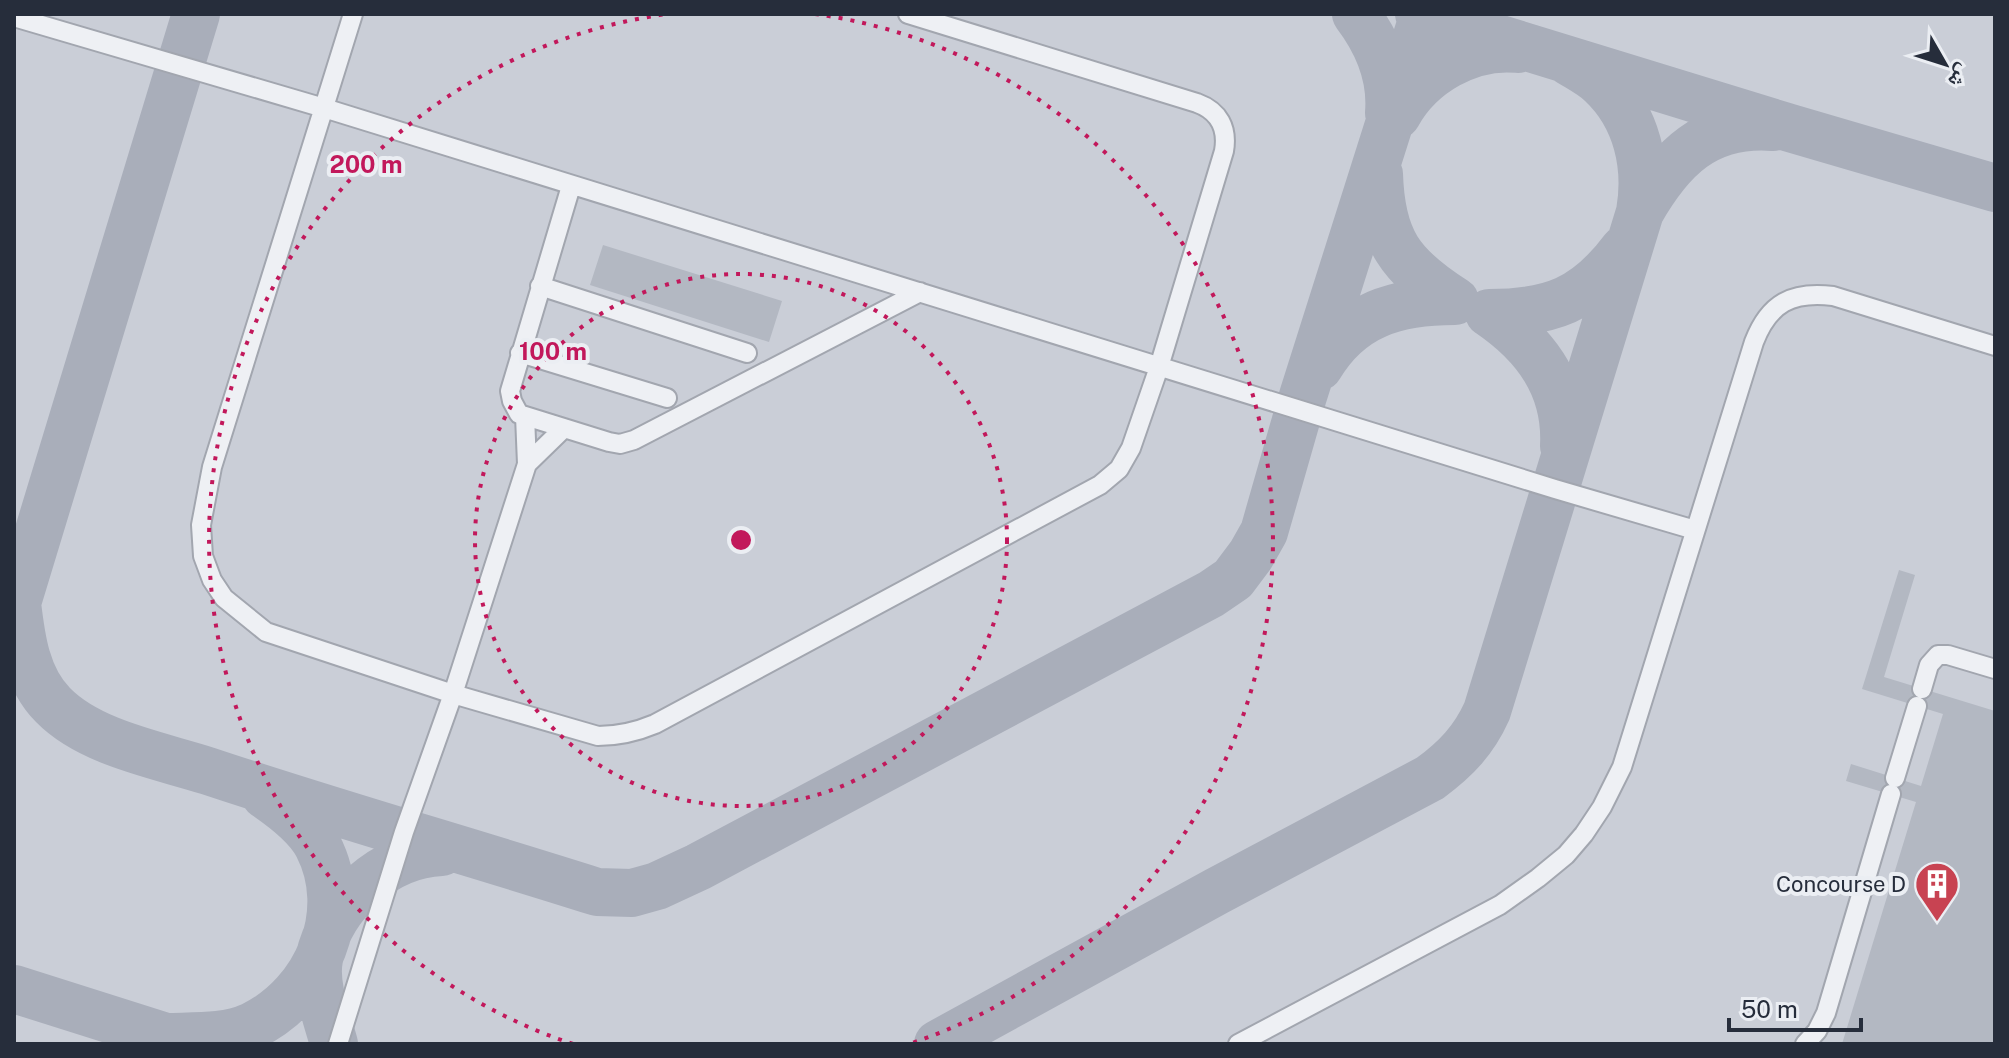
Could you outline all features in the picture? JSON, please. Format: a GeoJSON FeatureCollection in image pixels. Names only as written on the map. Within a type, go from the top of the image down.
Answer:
{"type":"FeatureCollection","features":[{"type":"Feature","properties":{"kind":"lane"},"geometry":{"type":"LineString","coordinates":[[353,14],[212,467],[201,525],[203,556],[212,580],[224,598],[266,632],[453,694],[598,736],[623,734],[655,724],[1100,485],[1126,459],[1159,367],[1224,151],[1226,141],[1221,121],[1207,106],[908,14]]}},
{"type":"Feature","properties":{"kind":"lane"},"geometry":{"type":"LineString","coordinates":[[14,17],[324,108],[1695,530]]}},
{"type":"Feature","properties":{"kind":"lane"},"geometry":{"type":"LineString","coordinates":[[571,186],[510,391],[516,410],[525,416],[609,442],[620,444],[634,440],[920,292]]}},
{"type":"Feature","properties":{"kind":"lane"},"geometry":{"type":"LineString","coordinates":[[540,286],[747,353]]}},
{"type":"Feature","properties":{"kind":"lane"},"geometry":{"type":"LineString","coordinates":[[1238,1044],[1500,905],[1566,855],[1602,807],[1622,767],[1754,342],[1760,328],[1778,306],[1796,296],[1833,296],[1995,346]]}},
{"type":"Feature","properties":{"kind":"lane"},"geometry":{"type":"LineString","coordinates":[[520,353],[667,398]]}},
{"type":"Feature","properties":{"kind":"lane"},"geometry":{"type":"LineString","coordinates":[[338,1044],[404,832],[453,694],[527,464],[525,416]]}},
{"type":"Feature","properties":{"kind":"lane"},"geometry":{"type":"LineString","coordinates":[[527,464],[564,428]]}},
{"type":"Feature","properties":{"kind":"lane"},"geometry":{"type":"LineString","coordinates":[[1805,1044],[1817,1031],[1826,1013],[1929,665],[1938,655],[1948,655],[1995,669]]}},
{"type":"Feature","properties":{"kind":"shaded area"},"geometry":{"type":"Polygon","coordinates":[[[14,14],[1995,14],[1995,1044],[14,1044],[14,14]]]}},
{"type":"Feature","properties":{"kind":"building"},"geometry":{"type":"Polygon","coordinates":[[[603,245],[782,301],[769,342],[590,285],[603,245]]]}},
{"type":"Feature","properties":{"kind":"building","name":"Concourse D"},"geometry":{"type":"Polygon","coordinates":[[[1899,570],[1915,575],[1884,677],[1995,711],[1995,1044],[1842,1044],[1916,802],[1846,781],[1851,764],[1921,786],[1943,714],[1862,689],[1899,570]]]}},
{"type":"Feature","properties":{"kind":"taxiway"},"geometry":{"type":"LineString","coordinates":[[196,14],[17,603],[23,644],[37,683],[53,705],[68,718],[126,746],[597,892],[632,893],[657,886],[698,867],[1211,594],[1233,579],[1264,532],[1303,396],[1424,14]]}},
{"type":"Feature","properties":{"kind":"taxiway"},"geometry":{"type":"LineString","coordinates":[[1356,14],[1382,60],[1388,86],[1389,113]]}},
{"type":"Feature","properties":{"kind":"taxiway"},"geometry":{"type":"LineString","coordinates":[[1419,14],[1995,188]]}},
{"type":"Feature","properties":{"kind":"taxiway"},"geometry":{"type":"LineString","coordinates":[[1397,115],[1419,86],[1448,64],[1482,51],[1518,49]]}},
{"type":"Feature","properties":{"kind":"taxiway"},"geometry":{"type":"LineString","coordinates":[[938,1044],[1430,778],[1456,756],[1476,731],[1487,711],[1640,212],[1641,160],[1632,127],[1624,111],[1602,84],[1565,59]]}},
{"type":"Feature","properties":{"kind":"taxiway"},"geometry":{"type":"LineString","coordinates":[[1640,212],[1664,175],[1693,147],[1728,131],[1773,127]]}},
{"type":"Feature","properties":{"kind":"taxiway"},"geometry":{"type":"LineString","coordinates":[[1319,367],[1345,334],[1377,314],[1414,304],[1455,301],[1420,276],[1397,249],[1384,217],[1379,174]]}},
{"type":"Feature","properties":{"kind":"taxiway"},"geometry":{"type":"LineString","coordinates":[[1489,313],[1531,310],[1566,300],[1596,281],[1624,249]]}},
{"type":"Feature","properties":{"kind":"taxiway"},"geometry":{"type":"LineString","coordinates":[[1489,313],[1521,339],[1545,369],[1560,405],[1564,446]]}},
{"type":"Feature","properties":{"kind":"taxiway"},"geometry":{"type":"LineString","coordinates":[[167,1037],[221,1034],[252,1026],[275,1012],[295,994],[311,972],[322,949],[329,924],[331,897],[328,871],[308,831],[265,795]]}},
{"type":"Feature","properties":{"kind":"taxiway"},"geometry":{"type":"LineString","coordinates":[[334,1044],[322,1002],[318,969],[325,938],[335,919],[348,901],[381,872],[421,855],[442,852]]}},
{"type":"Feature","properties":{"kind":"taxiway"},"geometry":{"type":"LineString","coordinates":[[14,989],[188,1044]]}},
{"type":"Feature","properties":{"kind":"place","name":"Concourse D"},"geometry":{"type":"Point","coordinates":[1937,923]}}]}
